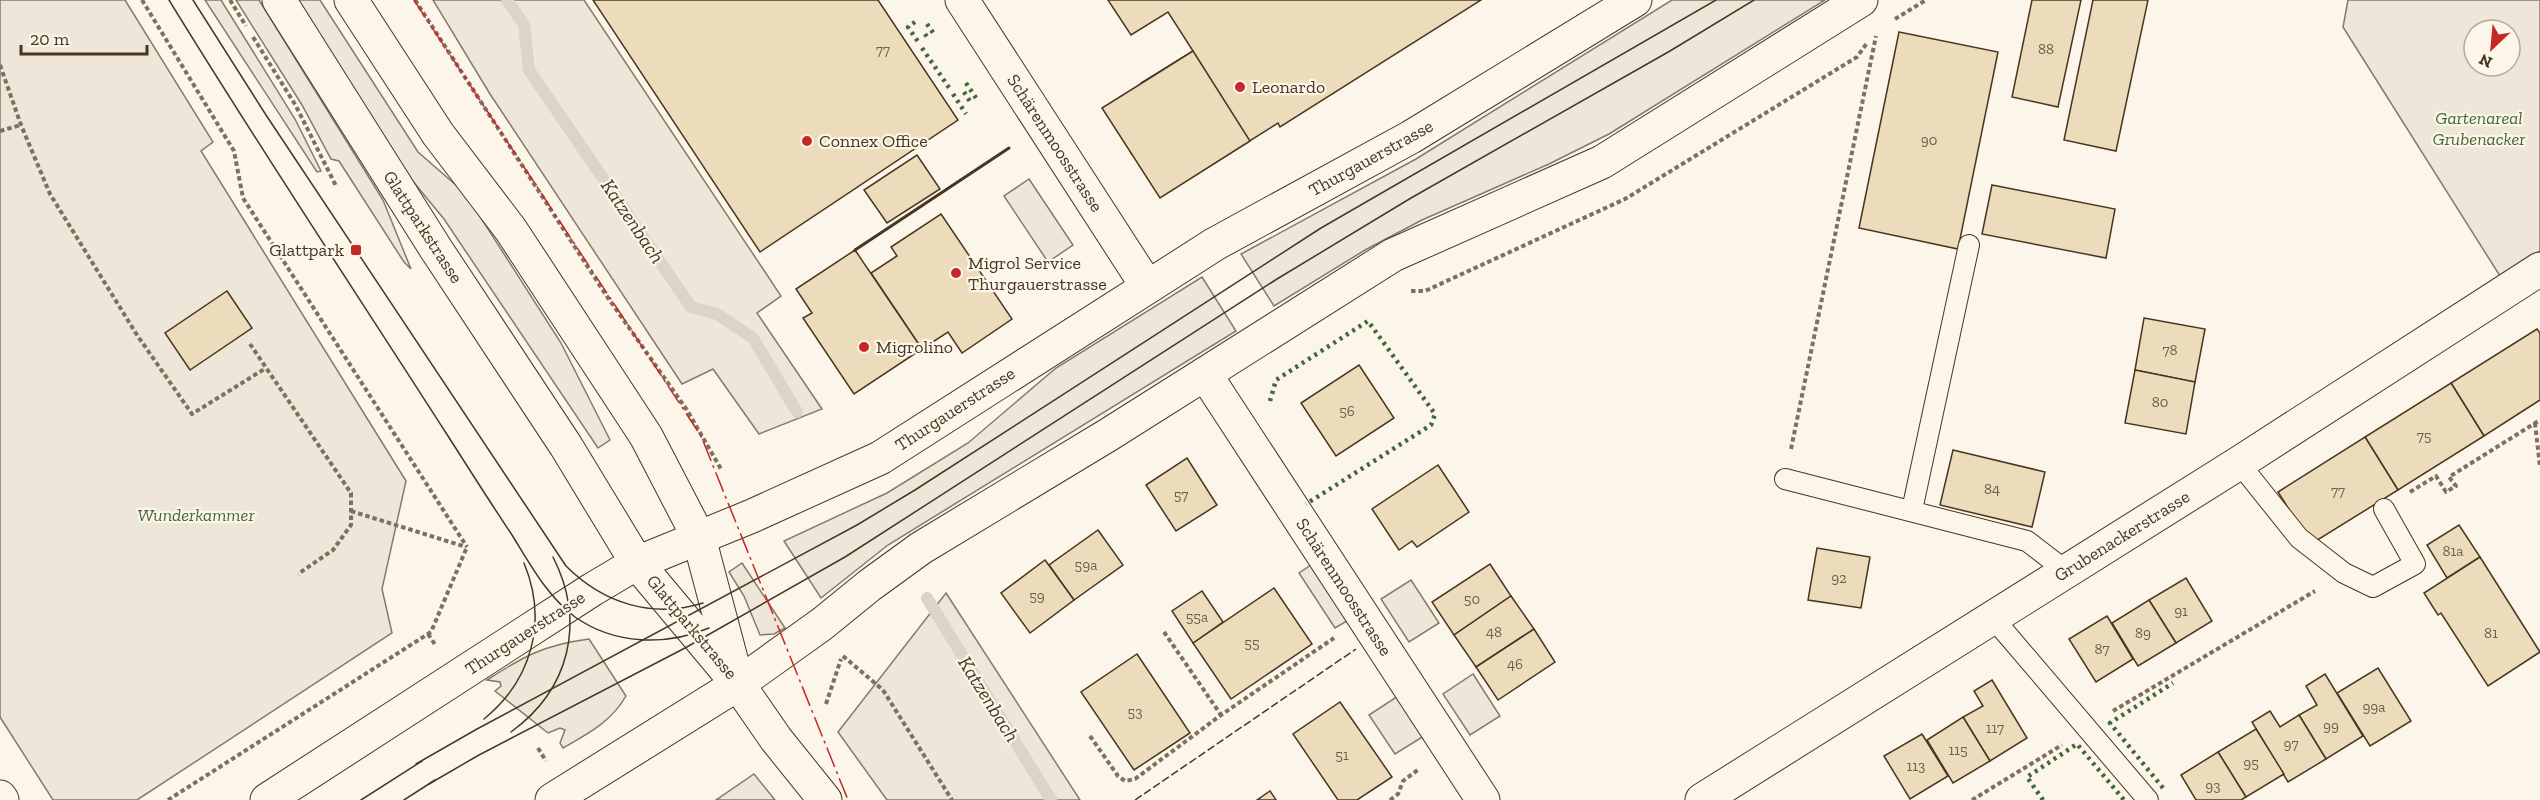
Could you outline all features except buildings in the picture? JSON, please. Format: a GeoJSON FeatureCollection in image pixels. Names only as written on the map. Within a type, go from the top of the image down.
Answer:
{"type":"FeatureCollection","features":[{"type":"Feature","properties":{"kind":"street","name":"Glattparkstrasse"},"geometry":{"type":"LineString","coordinates":[[279,0],[436,249],[566,446],[637,563],[738,684]]}},
{"type":"Feature","properties":{"kind":"street","name":"Glattparkstrasse"},"geometry":{"type":"LineString","coordinates":[[351,0],[438,134],[511,230],[646,436],[699,538],[738,684]]}},
{"type":"Feature","properties":{"kind":"street","name":"Schärenmoosstrasse"},"geometry":{"type":"LineString","coordinates":[[962,0],[1147,286]]}},
{"type":"Feature","properties":{"kind":"street","name":"Thurgauerstrasse"},"geometry":{"type":"LineString","coordinates":[[267,800],[593,589],[637,563],[880,458],[1215,244],[1411,137],[1635,0]]}},
{"type":"Feature","properties":{"kind":"street"},"geometry":{"type":"LineString","coordinates":[[552,800],[738,684],[822,624],[921,548],[1205,374],[1393,255],[1602,162],[1861,0]]}},
{"type":"Feature","properties":{"kind":"street","name":"Grubenackerstrasse"},"geometry":{"type":"LineString","coordinates":[[1702,800],[2239,463],[2540,269]]}},
{"type":"Feature","properties":{"kind":"street","name":"Schärenmoosstrasse"},"geometry":{"type":"LineString","coordinates":[[1205,374],[1483,800]]}},
{"type":"Feature","properties":{"kind":"street"},"geometry":{"type":"LineString","coordinates":[[738,684],[776,739],[825,800]]}},
{"type":"Feature","properties":{"kind":"lane"},"geometry":{"type":"LineString","coordinates":[[1912,510],[1969,244]]}},
{"type":"Feature","properties":{"kind":"lane"},"geometry":{"type":"LineString","coordinates":[[2239,463],[2299,538],[2344,573],[2373,587],[2415,564],[2384,509]]}},
{"type":"Feature","properties":{"kind":"lane"},"geometry":{"type":"LineString","coordinates":[[1785,479],[1912,510],[2027,542],[2066,571]]}},
{"type":"Feature","properties":{"kind":"lane"},"geometry":{"type":"LineString","coordinates":[[1993,618],[2148,800]]}},
{"type":"Feature","properties":{"kind":"path"},"geometry":{"type":"LineString","coordinates":[[142,0],[234,151],[243,198],[467,547]]}},
{"type":"Feature","properties":{"kind":"path"},"geometry":{"type":"LineString","coordinates":[[230,0],[296,106],[336,186]]}},
{"type":"Feature","properties":{"kind":"path"},"geometry":{"type":"LineString","coordinates":[[415,0],[606,295],[687,410],[721,469]]}},
{"type":"Feature","properties":{"kind":"path"},"geometry":{"type":"LineString","coordinates":[[1785,479],[1877,30]]}},
{"type":"Feature","properties":{"kind":"path"},"geometry":{"type":"LineString","coordinates":[[0,65],[21,125],[50,194],[137,334],[192,414],[266,368]]}},
{"type":"Feature","properties":{"kind":"path"},"geometry":{"type":"LineString","coordinates":[[0,131],[21,125]]}},
{"type":"Feature","properties":{"kind":"path"},"geometry":{"type":"LineString","coordinates":[[250,344],[351,493],[351,525],[333,550],[298,574]]}},
{"type":"Feature","properties":{"kind":"path"},"geometry":{"type":"LineString","coordinates":[[2384,509],[2436,476],[2446,492],[2456,486],[2449,477],[2540,420]]}},
{"type":"Feature","properties":{"kind":"path"},"geometry":{"type":"LineString","coordinates":[[2535,423],[2540,467]]}},
{"type":"Feature","properties":{"kind":"path"},"geometry":{"type":"LineString","coordinates":[[351,511],[467,547]]}},
{"type":"Feature","properties":{"kind":"path"},"geometry":{"type":"LineString","coordinates":[[168,800],[431,632],[467,547]]}},
{"type":"Feature","properties":{"kind":"path"},"geometry":{"type":"LineString","coordinates":[[1972,800],[2075,737],[2086,727],[2344,573]]}},
{"type":"Feature","properties":{"kind":"path"},"geometry":{"type":"LineString","coordinates":[[1164,632],[1221,715]]}},
{"type":"Feature","properties":{"kind":"path"},"geometry":{"type":"LineString","coordinates":[[1090,736],[1118,776],[1125,781],[1135,779],[1221,715],[1338,635]]}},
{"type":"Feature","properties":{"kind":"path"},"geometry":{"type":"LineString","coordinates":[[826,704],[843,656],[883,690],[952,800]]}},
{"type":"Feature","properties":{"kind":"path"},"geometry":{"type":"LineString","coordinates":[[1389,800],[1398,794],[1403,781],[1427,764]]}},
{"type":"Feature","properties":{"kind":"green space","name":"Wunderkammer"},"geometry":{"type":"Polygon","coordinates":[[[0,0],[125,0],[213,142],[201,151],[406,481],[382,589],[392,633],[137,800],[53,800],[0,717],[0,0]]]}},
{"type":"Feature","properties":{"kind":"green space"},"geometry":{"type":"Polygon","coordinates":[[[205,0],[221,0],[295,119],[321,171],[317,172],[205,0]]]}},
{"type":"Feature","properties":{"kind":"green space"},"geometry":{"type":"Polygon","coordinates":[[[236,0],[259,0],[383,200],[411,269],[404,262],[339,161],[331,159],[302,105],[236,0]]]}},
{"type":"Feature","properties":{"kind":"green space"},"geometry":{"type":"Polygon","coordinates":[[[297,0],[320,0],[418,152],[465,193],[561,343],[610,440],[598,448],[444,219],[411,179],[297,0]]]}},
{"type":"Feature","properties":{"kind":"green space"},"geometry":{"type":"Polygon","coordinates":[[[433,0],[584,0],[781,296],[757,313],[822,409],[759,434],[713,369],[682,384],[490,94],[433,0]]]}},
{"type":"Feature","properties":{"kind":"green space"},"geometry":{"type":"Polygon","coordinates":[[[1672,0],[1825,0],[1609,134],[1549,164],[1422,220],[1365,250],[1274,306],[1241,254],[1416,159],[1672,0]]]}},
{"type":"Feature","properties":{"kind":"green space","name":"Gartenareal Grubenacker"},"geometry":{"type":"Polygon","coordinates":[[[2348,0],[2540,0],[2540,251],[2500,276],[2343,27],[2348,0]]]}},
{"type":"Feature","properties":{"kind":"green space"},"geometry":{"type":"Polygon","coordinates":[[[1202,277],[1236,331],[888,545],[821,598],[784,541],[887,493],[968,443],[1056,368],[1202,277]]]}},
{"type":"Feature","properties":{"kind":"green space"},"geometry":{"type":"Polygon","coordinates":[[[742,563],[785,628],[774,634],[760,635],[744,596],[729,572],[742,563]]]}},
{"type":"Feature","properties":{"kind":"green space"},"geometry":{"type":"Polygon","coordinates":[[[946,593],[1080,800],[887,800],[838,732],[946,593]]]}},
{"type":"Feature","properties":{"kind":"green space"},"geometry":{"type":"Polygon","coordinates":[[[589,639],[626,696],[606,720],[563,748],[560,743],[565,730],[560,728],[548,733],[495,691],[501,686],[500,682],[487,680],[512,664],[547,648],[589,639]]]}},
{"type":"Feature","properties":{"kind":"green space"},"geometry":{"type":"Polygon","coordinates":[[[754,774],[775,800],[716,800],[754,774]]]}},
{"type":"Feature","properties":{"kind":"shaded area"},"geometry":{"type":"Polygon","coordinates":[[[1029,179],[1073,245],[1048,262],[1004,196],[1029,179]]]}},
{"type":"Feature","properties":{"kind":"shaded area"},"geometry":{"type":"Polygon","coordinates":[[[1311,565],[1347,621],[1335,628],[1299,573],[1311,565]]]}},
{"type":"Feature","properties":{"kind":"shaded area"},"geometry":{"type":"Polygon","coordinates":[[[1411,580],[1439,623],[1409,642],[1381,599],[1411,580]]]}},
{"type":"Feature","properties":{"kind":"shaded area"},"geometry":{"type":"Polygon","coordinates":[[[1473,674],[1500,716],[1470,735],[1443,694],[1473,674]]]}},
{"type":"Feature","properties":{"kind":"shaded area"},"geometry":{"type":"Polygon","coordinates":[[[1398,696],[1424,736],[1395,754],[1369,715],[1398,696]]]}},
{"type":"Feature","properties":{"kind":"waterway","name":"Katzenbach"},"geometry":{"type":"LineString","coordinates":[[507,0],[524,25],[529,70],[691,307],[717,314],[753,338],[797,412]]}},
{"type":"Feature","properties":{"kind":"waterway","name":"Katzenbach"},"geometry":{"type":"LineString","coordinates":[[927,598],[1051,800]]}},
{"type":"Feature","properties":{"kind":"tram line"},"geometry":{"type":"LineString","coordinates":[[169,0],[532,568],[556,599],[575,617],[590,626],[624,638],[641,640],[676,638],[709,628]]}},
{"type":"Feature","properties":{"kind":"tram line"},"geometry":{"type":"LineString","coordinates":[[193,0],[266,115],[566,566],[596,590],[629,604],[665,609],[684,608],[703,603]]}},
{"type":"Feature","properties":{"kind":"tram line"},"geometry":{"type":"LineString","coordinates":[[416,764],[857,525],[1321,228],[1716,0]]}},
{"type":"Feature","properties":{"kind":"tram line"},"geometry":{"type":"LineString","coordinates":[[429,784],[479,755],[685,648],[845,557],[1277,279],[1411,198],[1670,51],[1754,0]]}},
{"type":"Feature","properties":{"kind":"tram line"},"geometry":{"type":"LineString","coordinates":[[511,732],[531,715],[547,696],[559,675],[566,653],[570,630],[569,606],[563,581],[553,557]]}},
{"type":"Feature","properties":{"kind":"tram line"},"geometry":{"type":"LineString","coordinates":[[484,719],[514,686],[531,648],[535,628],[535,606],[524,563]]}},
{"type":"Feature","properties":{"kind":"tram line"},"geometry":{"type":"LineString","coordinates":[[361,800],[422,761]]}},
{"type":"Feature","properties":{"kind":"tram line"},"geometry":{"type":"LineString","coordinates":[[404,800],[435,780]]}},
{"type":"Feature","properties":{"kind":"hedge"},"geometry":{"type":"LineString","coordinates":[[915,22],[908,27],[919,43]]}},
{"type":"Feature","properties":{"kind":"hedge"},"geometry":{"type":"LineString","coordinates":[[927,24],[934,34]]}},
{"type":"Feature","properties":{"kind":"hedge"},"geometry":{"type":"LineString","coordinates":[[925,34],[929,40]]}},
{"type":"Feature","properties":{"kind":"hedge"},"geometry":{"type":"LineString","coordinates":[[922,48],[950,89]]}},
{"type":"Feature","properties":{"kind":"hedge"},"geometry":{"type":"LineString","coordinates":[[966,83],[976,98]]}},
{"type":"Feature","properties":{"kind":"hedge"},"geometry":{"type":"LineString","coordinates":[[964,92],[971,103]]}},
{"type":"Feature","properties":{"kind":"hedge"},"geometry":{"type":"LineString","coordinates":[[953,94],[966,114]]}},
{"type":"Feature","properties":{"kind":"hedge"},"geometry":{"type":"LineString","coordinates":[[1270,401],[1276,380],[1368,321],[1435,414],[1431,425],[1306,504]]}},
{"type":"Feature","properties":{"kind":"hedge"},"geometry":{"type":"LineString","coordinates":[[2163,788],[2110,723],[2173,683]]}},
{"type":"Feature","properties":{"kind":"hedge"},"geometry":{"type":"LineString","coordinates":[[2043,800],[2027,777],[2077,744],[2124,800]]}},
{"type":"Feature","properties":{"kind":"fence"},"geometry":{"type":"LineString","coordinates":[[1135,800],[1356,649]]}},
{"type":"Feature","properties":{"kind":"wall"},"geometry":{"type":"LineString","coordinates":[[855,250],[1009,148]]}},
{"type":"Feature","properties":{"kind":"power"},"geometry":{"type":"LineString","coordinates":[[414,0],[701,436],[848,800]]}},
{"type":"Feature","properties":{"kind":"place","name":"Leonardo"},"geometry":{"type":"Point","coordinates":[1240,87]}},
{"type":"Feature","properties":{"kind":"place","name":"Connex Office"},"geometry":{"type":"Point","coordinates":[807,141]}},
{"type":"Feature","properties":{"kind":"place","name":"Glattpark"},"geometry":{"type":"Point","coordinates":[356,250]}},
{"type":"Feature","properties":{"kind":"place","name":"Migrol Service Thurgauerstrasse"},"geometry":{"type":"Point","coordinates":[956,273]}},
{"type":"Feature","properties":{"kind":"place","name":"Migrolino"},"geometry":{"type":"Point","coordinates":[864,347]}}]}
